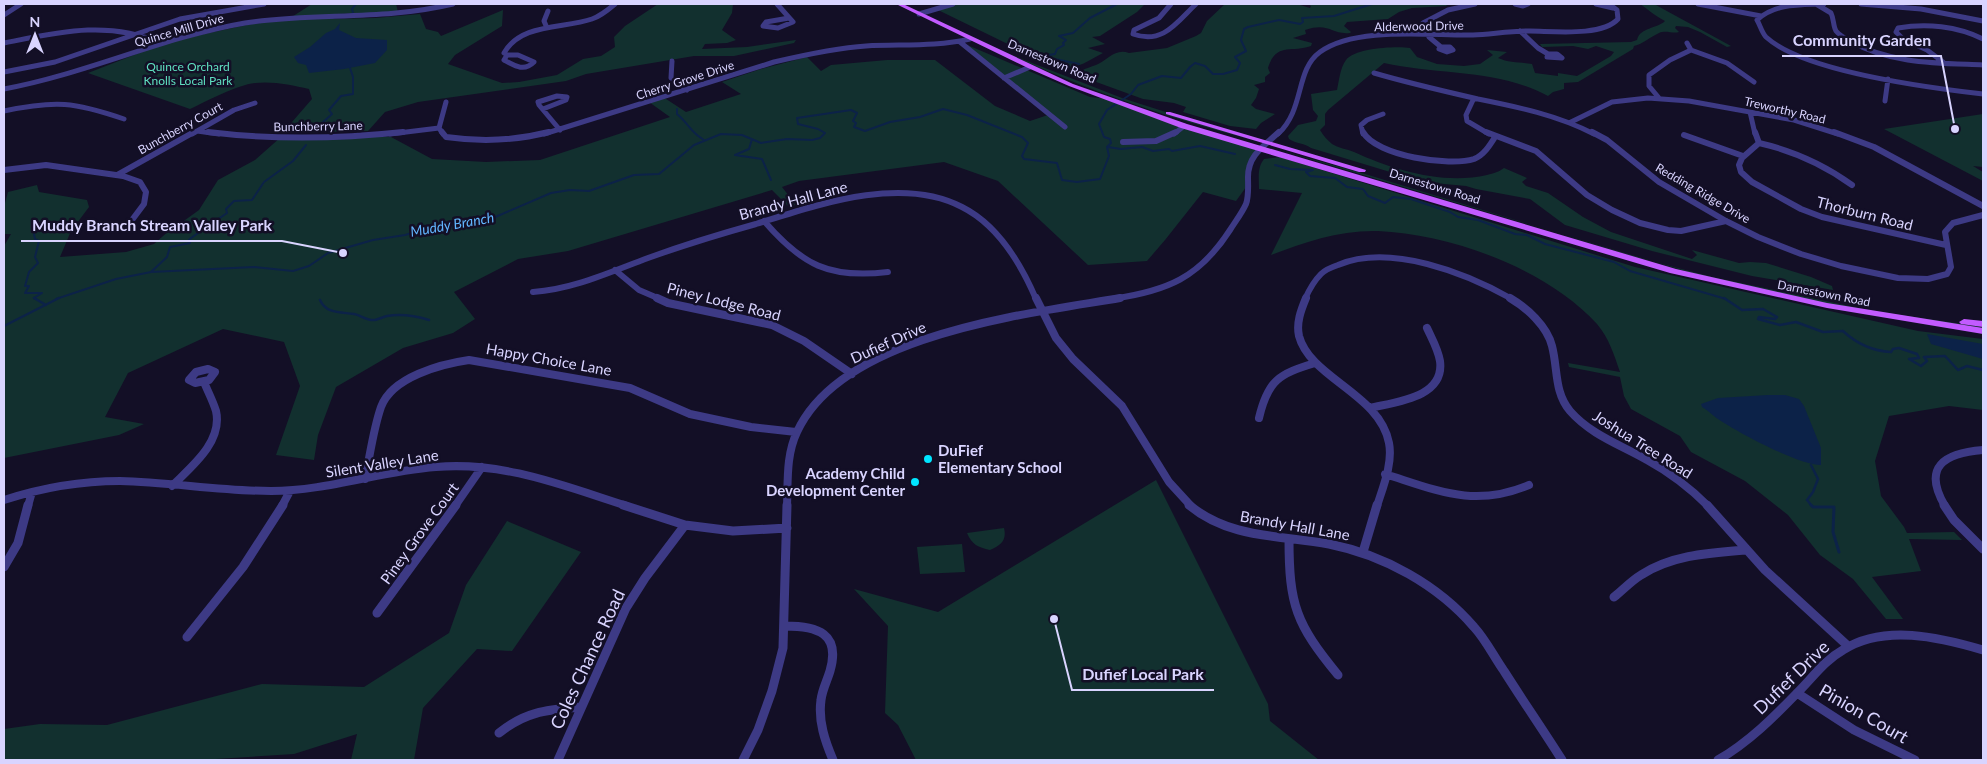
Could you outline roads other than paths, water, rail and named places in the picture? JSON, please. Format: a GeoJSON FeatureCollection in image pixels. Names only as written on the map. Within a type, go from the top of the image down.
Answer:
{"type":"FeatureCollection","features":[{"type":"Feature","properties":{"kind":"main road","name":"Darnestown Road"},"geometry":{"type":"LineString","coordinates":[[899,4],[1030,67],[1121,100],[1218,128],[1265,145],[1631,258],[1713,281],[1835,308],[1983,331]]}},
{"type":"Feature","properties":{"kind":"main road","name":"Darnestown Road"},"geometry":{"type":"LineString","coordinates":[[912,4],[1005,49],[1184,126],[1265,145],[1680,266],[1819,299],[1890,312],[1983,324]]}},
{"type":"Feature","properties":{"kind":"street"},"geometry":{"type":"LineString","coordinates":[[4,15],[22,4]]}},
{"type":"Feature","properties":{"kind":"street"},"geometry":{"type":"LineString","coordinates":[[4,72],[55,62],[136,33],[191,16],[264,4]]}},
{"type":"Feature","properties":{"kind":"street","name":"Quince Mill Drive"},"geometry":{"type":"LineString","coordinates":[[4,90],[82,71],[162,43],[246,23],[290,18],[398,15],[453,4]]}},
{"type":"Feature","properties":{"kind":"street"},"geometry":{"type":"LineString","coordinates":[[507,55],[504,53],[509,43],[521,36],[547,28],[589,20],[604,13],[615,4]]}},
{"type":"Feature","properties":{"kind":"street"},"geometry":{"type":"LineString","coordinates":[[777,4],[793,22],[785,26],[771,28],[762,26],[766,22],[789,18]]}},
{"type":"Feature","properties":{"kind":"street"},"geometry":{"type":"LineString","coordinates":[[919,14],[953,4]]}},
{"type":"Feature","properties":{"kind":"street"},"geometry":{"type":"LineString","coordinates":[[1175,10],[1176,26],[1165,32],[1143,37],[1133,34],[1134,30],[1175,10],[1196,4]]}},
{"type":"Feature","properties":{"kind":"street"},"geometry":{"type":"LineString","coordinates":[[1441,47],[1426,34],[1422,26],[1429,18],[1461,6],[1475,4]]}},
{"type":"Feature","properties":{"kind":"street"},"geometry":{"type":"LineString","coordinates":[[1515,4],[1523,6],[1528,4]]}},
{"type":"Feature","properties":{"kind":"street"},"geometry":{"type":"LineString","coordinates":[[1596,4],[1617,10]]}},
{"type":"Feature","properties":{"kind":"street"},"geometry":{"type":"LineString","coordinates":[[1609,4],[1617,10]]}},
{"type":"Feature","properties":{"kind":"street"},"geometry":{"type":"LineString","coordinates":[[1698,4],[1761,16]]}},
{"type":"Feature","properties":{"kind":"street"},"geometry":{"type":"LineString","coordinates":[[1815,4],[1830,12],[1836,32],[1855,44],[1906,59],[1983,65]]}},
{"type":"Feature","properties":{"kind":"street"},"geometry":{"type":"LineString","coordinates":[[1824,4],[1778,9],[1761,16],[1757,20],[1757,26],[1761,34],[1779,47],[1825,65],[1925,87],[1983,94]]}},
{"type":"Feature","properties":{"kind":"street"},"geometry":{"type":"LineString","coordinates":[[1861,4],[1912,8],[1983,21]]}},
{"type":"Feature","properties":{"kind":"street","name":"Alderwood Drive"},"geometry":{"type":"LineString","coordinates":[[1265,145],[1290,121],[1308,64],[1319,52],[1334,45],[1362,38],[1426,34],[1477,35],[1520,31],[1599,29],[1617,22],[1619,15],[1617,10]]}},
{"type":"Feature","properties":{"kind":"street"},"geometry":{"type":"LineString","coordinates":[[547,28],[544,21],[548,11]]}},
{"type":"Feature","properties":{"kind":"street"},"geometry":{"type":"LineString","coordinates":[[1944,62],[1927,50],[1904,39],[1896,32],[1898,28],[1912,26],[1952,29],[1983,39]]}},
{"type":"Feature","properties":{"kind":"street"},"geometry":{"type":"LineString","coordinates":[[4,43],[88,31],[118,30],[136,33],[162,43]]}},
{"type":"Feature","properties":{"kind":"street"},"geometry":{"type":"LineString","coordinates":[[1520,31],[1538,48],[1548,54]]}},
{"type":"Feature","properties":{"kind":"street","name":"Cherry Grove Drive"},"geometry":{"type":"LineString","coordinates":[[440,128],[446,137],[474,140],[520,138],[560,130],[774,62],[807,54],[865,46],[942,45],[970,39]]}},
{"type":"Feature","properties":{"kind":"street"},"geometry":{"type":"LineString","coordinates":[[960,42],[1064,128]]}},
{"type":"Feature","properties":{"kind":"street"},"geometry":{"type":"LineString","coordinates":[[1687,43],[1691,50],[1727,63],[1754,82]]}},
{"type":"Feature","properties":{"kind":"street"},"geometry":{"type":"LineString","coordinates":[[1659,98],[1649,86],[1649,75],[1670,60],[1691,50]]}},
{"type":"Feature","properties":{"kind":"street"},"geometry":{"type":"LineString","coordinates":[[507,55],[518,55],[535,64],[519,68],[504,60],[507,55]]}},
{"type":"Feature","properties":{"kind":"street"},"geometry":{"type":"LineString","coordinates":[[672,61],[671,78],[687,90]]}},
{"type":"Feature","properties":{"kind":"street"},"geometry":{"type":"LineString","coordinates":[[1004,78],[1030,67]]}},
{"type":"Feature","properties":{"kind":"street","name":"Redding Ridge Drive"},"geometry":{"type":"LineString","coordinates":[[1374,73],[1415,85],[1539,112],[1571,122],[1606,140],[1659,182],[1726,221],[1758,237],[1801,254],[1841,266],[1898,278],[1928,279],[1946,274],[1951,266],[1945,232],[1953,223],[1983,215]]}},
{"type":"Feature","properties":{"kind":"street"},"geometry":{"type":"LineString","coordinates":[[1885,101],[1888,80]]}},
{"type":"Feature","properties":{"kind":"street"},"geometry":{"type":"LineString","coordinates":[[543,109],[566,100],[567,97],[557,96],[538,102],[543,109],[560,130]]}},
{"type":"Feature","properties":{"kind":"street"},"geometry":{"type":"LineString","coordinates":[[1474,98],[1466,115],[1466,121],[1476,129],[1537,151],[1577,187],[1626,216],[1644,224],[1680,231],[1698,229],[1726,221]]}},
{"type":"Feature","properties":{"kind":"street","name":"Treworthy Road"},"geometry":{"type":"LineString","coordinates":[[1571,122],[1612,102],[1633,98],[1689,101],[1794,120],[1846,136],[1888,154],[1983,206]]}},
{"type":"Feature","properties":{"kind":"street"},"geometry":{"type":"LineString","coordinates":[[440,128],[446,102]]}},
{"type":"Feature","properties":{"kind":"street","name":"Bunchberry Court"},"geometry":{"type":"LineString","coordinates":[[117,175],[234,110],[255,103]]}},
{"type":"Feature","properties":{"kind":"street"},"geometry":{"type":"LineString","coordinates":[[4,111],[39,105],[71,104],[88,107],[124,119]]}},
{"type":"Feature","properties":{"kind":"street"},"geometry":{"type":"LineString","coordinates":[[1750,112],[1752,126],[1759,143]]}},
{"type":"Feature","properties":{"kind":"street"},"geometry":{"type":"LineString","coordinates":[[1383,114],[1367,120],[1361,125],[1364,136],[1379,146],[1424,160],[1450,163],[1474,160],[1484,153],[1495,137]]}},
{"type":"Feature","properties":{"kind":"street"},"geometry":{"type":"LineString","coordinates":[[1123,142],[1160,142],[1166,140],[1184,126]]}},
{"type":"Feature","properties":{"kind":"street","name":"Bunchberry Lane"},"geometry":{"type":"LineString","coordinates":[[197,131],[252,137],[297,137],[390,134],[440,128]]}},
{"type":"Feature","properties":{"kind":"street"},"geometry":{"type":"LineString","coordinates":[[1684,135],[1743,156],[1752,151],[1759,143]]}},
{"type":"Feature","properties":{"kind":"street"},"geometry":{"type":"LineString","coordinates":[[1759,143],[1812,158],[1830,168],[1852,185]]}},
{"type":"Feature","properties":{"kind":"street","name":"Dufief Drive"},"geometry":{"type":"LineString","coordinates":[[743,760],[758,730],[772,691],[783,648],[789,455],[796,432],[819,399],[852,374],[874,362],[946,333],[993,319],[1041,309],[1151,292],[1190,275],[1210,258],[1246,204],[1249,194],[1249,162],[1265,145]]}},
{"type":"Feature","properties":{"kind":"street","name":"Thorburn Road"},"geometry":{"type":"LineString","coordinates":[[1743,156],[1739,165],[1741,172],[1752,182],[1801,209],[1835,221],[1946,245]]}},
{"type":"Feature","properties":{"kind":"street"},"geometry":{"type":"LineString","coordinates":[[4,170],[46,165],[117,175],[140,182],[146,192],[144,204],[129,224]]}},
{"type":"Feature","properties":{"kind":"street","name":"Brandy Hall Lane"},"geometry":{"type":"LineString","coordinates":[[533,292],[558,290],[670,250],[820,204],[869,196],[911,195],[957,204],[968,209],[986,223],[1016,261],[1052,332],[1069,355],[1117,400],[1142,437],[1159,470],[1188,504],[1203,516],[1234,529],[1363,552],[1415,578],[1461,613],[1475,628],[1562,760]]}},
{"type":"Feature","properties":{"kind":"street"},"geometry":{"type":"LineString","coordinates":[[764,221],[789,248],[814,264],[833,271],[850,274],[888,272]]}},
{"type":"Feature","properties":{"kind":"street","name":"Joshua Tree Road"},"geometry":{"type":"LineString","coordinates":[[1363,552],[1385,474],[1389,456],[1389,441],[1383,427],[1370,408],[1356,394],[1315,363],[1299,335],[1299,317],[1314,280],[1335,264],[1371,257],[1410,260],[1467,277],[1492,288],[1520,304],[1541,324],[1553,347],[1556,384],[1559,393],[1567,407],[1577,418],[1609,440],[1649,461],[1696,495],[1783,589],[1848,646]]}},
{"type":"Feature","properties":{"kind":"street","name":"Piney Lodge Road"},"geometry":{"type":"LineString","coordinates":[[615,270],[639,290],[668,303],[690,310],[757,322],[785,330],[799,337],[852,374]]}},
{"type":"Feature","properties":{"kind":"street"},"geometry":{"type":"LineString","coordinates":[[1370,408],[1413,397],[1428,390],[1436,382],[1440,369],[1438,357],[1427,328]]}},
{"type":"Feature","properties":{"kind":"street","name":"Happy Choice Lane"},"geometry":{"type":"LineString","coordinates":[[364,479],[381,406],[391,391],[422,372],[446,363],[469,360],[630,388],[690,414],[750,427],[796,432]]}},
{"type":"Feature","properties":{"kind":"street"},"geometry":{"type":"LineString","coordinates":[[1259,418],[1264,394],[1277,378],[1285,373],[1315,363]]}},
{"type":"Feature","properties":{"kind":"street"},"geometry":{"type":"LineString","coordinates":[[172,486],[201,456],[213,437],[217,422],[216,412],[204,382]]}},
{"type":"Feature","properties":{"kind":"street"},"geometry":{"type":"LineString","coordinates":[[1983,450],[1958,453],[1944,459],[1939,464],[1934,477],[1935,487],[1946,509],[1983,549]]}},
{"type":"Feature","properties":{"kind":"street","name":"Silent Valley Lane"},"geometry":{"type":"LineString","coordinates":[[4,500],[63,486],[98,482],[120,481],[249,491],[290,491],[433,466],[482,467],[506,469],[528,474],[684,525],[733,531],[788,528]]}},
{"type":"Feature","properties":{"kind":"street","name":"Piney Grove Court"},"geometry":{"type":"LineString","coordinates":[[377,613],[482,467]]}},
{"type":"Feature","properties":{"kind":"street"},"geometry":{"type":"LineString","coordinates":[[1385,474],[1446,493],[1483,499],[1514,493],[1529,485]]}},
{"type":"Feature","properties":{"kind":"street"},"geometry":{"type":"LineString","coordinates":[[187,637],[252,557],[277,518],[290,491]]}},
{"type":"Feature","properties":{"kind":"street"},"geometry":{"type":"LineString","coordinates":[[4,566],[18,543],[32,492]]}},
{"type":"Feature","properties":{"kind":"street","name":"Coles Chance Road"},"geometry":{"type":"LineString","coordinates":[[558,760],[626,608],[645,578],[684,525]]}},
{"type":"Feature","properties":{"kind":"street"},"geometry":{"type":"LineString","coordinates":[[1289,538],[1290,580],[1293,601],[1298,617],[1314,645],[1338,675]]}},
{"type":"Feature","properties":{"kind":"street"},"geometry":{"type":"LineString","coordinates":[[1614,597],[1643,573],[1671,560],[1745,550]]}},
{"type":"Feature","properties":{"kind":"street"},"geometry":{"type":"LineString","coordinates":[[785,626],[804,625],[817,628],[825,634],[830,642],[832,663],[824,683],[821,714],[825,742],[833,760]]}},
{"type":"Feature","properties":{"kind":"street","name":"Dufief Drive"},"geometry":{"type":"LineString","coordinates":[[1718,760],[1751,738],[1832,658],[1848,646],[1868,640],[1895,636],[1916,636],[1965,644],[1983,650]]}},
{"type":"Feature","properties":{"kind":"street","name":"Pinion Court"},"geometry":{"type":"LineString","coordinates":[[1797,693],[1850,729],[1915,760]]}},
{"type":"Feature","properties":{"kind":"street"},"geometry":{"type":"LineString","coordinates":[[499,733],[513,721],[535,710],[582,707]]}},
{"type":"Feature","properties":{"kind":"water"},"geometry":{"type":"Polygon","coordinates":[[[340,23],[339,30],[356,38],[387,40],[387,50],[375,63],[309,73],[306,65],[298,63],[294,57],[310,47],[326,33],[335,29],[340,23]]]}},
{"type":"Feature","properties":{"kind":"water"},"geometry":{"type":"Polygon","coordinates":[[[1927,334],[1983,344],[1983,359],[1931,344],[1927,334]]]}},
{"type":"Feature","properties":{"kind":"water"},"geometry":{"type":"Polygon","coordinates":[[[1785,395],[1799,399],[1804,406],[1821,448],[1821,465],[1811,464],[1785,455],[1756,441],[1718,419],[1702,407],[1701,404],[1718,398],[1785,395]]]}},
{"type":"Feature","properties":{"kind":"waterway"},"geometry":{"type":"LineString","coordinates":[[353,13],[352,9],[356,4]]}},
{"type":"Feature","properties":{"kind":"waterway"},"geometry":{"type":"LineString","coordinates":[[1079,64],[1050,58],[1049,55],[1055,54],[1057,49],[1064,45],[1063,43],[1066,40],[1059,36],[1073,33],[1090,18],[1117,4]]}},
{"type":"Feature","properties":{"kind":"waterway","name":"Muddy Branch"},"geometry":{"type":"LineString","coordinates":[[752,139],[761,143],[787,139],[812,140],[820,138],[825,133],[818,129],[798,124],[797,118],[851,110],[857,113],[853,121],[856,123],[854,127],[865,131],[890,122],[920,117],[943,109],[967,115],[1022,137],[1028,143],[1022,156],[1024,159],[1057,163],[1062,180],[1077,182],[1100,179],[1109,156],[1107,147],[1111,143],[1110,139],[1104,137],[1099,124],[1107,110],[1131,94],[1138,85],[1162,76],[1181,78],[1195,63],[1205,66],[1213,74],[1223,74],[1237,70],[1240,63],[1235,57],[1246,51],[1241,40],[1244,29],[1248,27],[1279,20],[1300,24],[1303,22],[1302,18],[1334,16],[1372,4]]}},
{"type":"Feature","properties":{"kind":"waterway"},"geometry":{"type":"LineString","coordinates":[[321,129],[322,123],[332,114],[329,110],[341,96],[353,94],[353,77],[350,68]]}},
{"type":"Feature","properties":{"kind":"waterway"},"geometry":{"type":"LineString","coordinates":[[677,109],[677,114],[704,140]]}},
{"type":"Feature","properties":{"kind":"waterway","name":"Muddy Branch"},"geometry":{"type":"LineString","coordinates":[[151,272],[254,267],[293,271],[309,266],[328,253],[373,240],[405,235],[447,223],[493,218],[551,193],[570,190],[589,191],[634,175],[659,174],[694,145],[721,134],[742,135],[752,139]]}},
{"type":"Feature","properties":{"kind":"waterway"},"geometry":{"type":"LineString","coordinates":[[752,139],[749,149],[735,155],[762,159],[771,180]]}},
{"type":"Feature","properties":{"kind":"waterway"},"geometry":{"type":"LineString","coordinates":[[151,272],[167,257],[170,247],[190,243],[189,240],[191,238],[227,213],[226,209],[234,201],[252,200],[264,182],[293,161],[306,145]]}},
{"type":"Feature","properties":{"kind":"waterway"},"geometry":{"type":"LineString","coordinates":[[1108,147],[1121,149],[1142,147],[1153,151],[1169,149],[1172,151],[1200,146],[1235,154]]}},
{"type":"Feature","properties":{"kind":"waterway"},"geometry":{"type":"LineString","coordinates":[[1275,165],[1290,169],[1313,170],[1306,172],[1310,176],[1335,178],[1347,187],[1363,189],[1368,196],[1385,203],[1393,197],[1411,199],[1450,212],[1458,217],[1478,220],[1515,234],[1527,235],[1545,244],[1614,262],[1630,271],[1725,299]]}},
{"type":"Feature","properties":{"kind":"waterway"},"geometry":{"type":"LineString","coordinates":[[34,234],[35,239],[39,241],[35,257],[38,263],[29,272],[25,286],[29,286],[25,293],[42,293],[34,298]]}},
{"type":"Feature","properties":{"kind":"waterway","name":"Muddy Branch"},"geometry":{"type":"LineString","coordinates":[[59,298],[116,279],[151,272]]}},
{"type":"Feature","properties":{"kind":"waterway"},"geometry":{"type":"LineString","coordinates":[[34,298],[46,305]]}},
{"type":"Feature","properties":{"kind":"waterway","name":"Muddy Branch"},"geometry":{"type":"LineString","coordinates":[[46,305],[59,298]]}},
{"type":"Feature","properties":{"kind":"waterway"},"geometry":{"type":"LineString","coordinates":[[1725,299],[1742,310],[1763,309],[1777,317],[1775,319],[1759,317],[1758,319],[1780,325],[1796,322],[1823,332],[1843,331],[1854,340],[1871,348],[1891,352],[1893,349],[1899,348],[1917,354],[1919,358],[1909,359],[1921,366],[1927,361],[1924,357],[1945,356],[1958,370],[1967,366],[1983,370]]}},
{"type":"Feature","properties":{"kind":"waterway"},"geometry":{"type":"LineString","coordinates":[[320,300],[330,310],[357,315],[369,320],[397,315],[429,320]]}},
{"type":"Feature","properties":{"kind":"waterway","name":"Muddy Branch"},"geometry":{"type":"LineString","coordinates":[[4,326],[46,305]]}},
{"type":"Feature","properties":{"kind":"waterway"},"geometry":{"type":"LineString","coordinates":[[1811,465],[1818,479],[1813,492],[1807,500],[1812,506]]}},
{"type":"Feature","properties":{"kind":"waterway"},"geometry":{"type":"LineString","coordinates":[[1812,506],[1834,507],[1833,532],[1839,552]]}},
{"type":"Feature","properties":{"kind":"place","name":"Community Garden"},"geometry":{"type":"Point","coordinates":[1955,129]}},
{"type":"Feature","properties":{"kind":"place","name":"Muddy Branch Stream Valley Park"},"geometry":{"type":"Point","coordinates":[343,253]}},
{"type":"Feature","properties":{"kind":"place","name":"DuFief Elementary School"},"geometry":{"type":"Point","coordinates":[928,459]}},
{"type":"Feature","properties":{"kind":"place","name":"Academy Child Development Center"},"geometry":{"type":"Point","coordinates":[915,482]}},
{"type":"Feature","properties":{"kind":"place","name":"Dufief Local Park"},"geometry":{"type":"Point","coordinates":[1054,619]}},
{"type":"Feature","properties":{"kind":"park label","name":"Quince Orchard Knolls Local Park"},"geometry":{"type":"Point","coordinates":[188,73]}}]}
